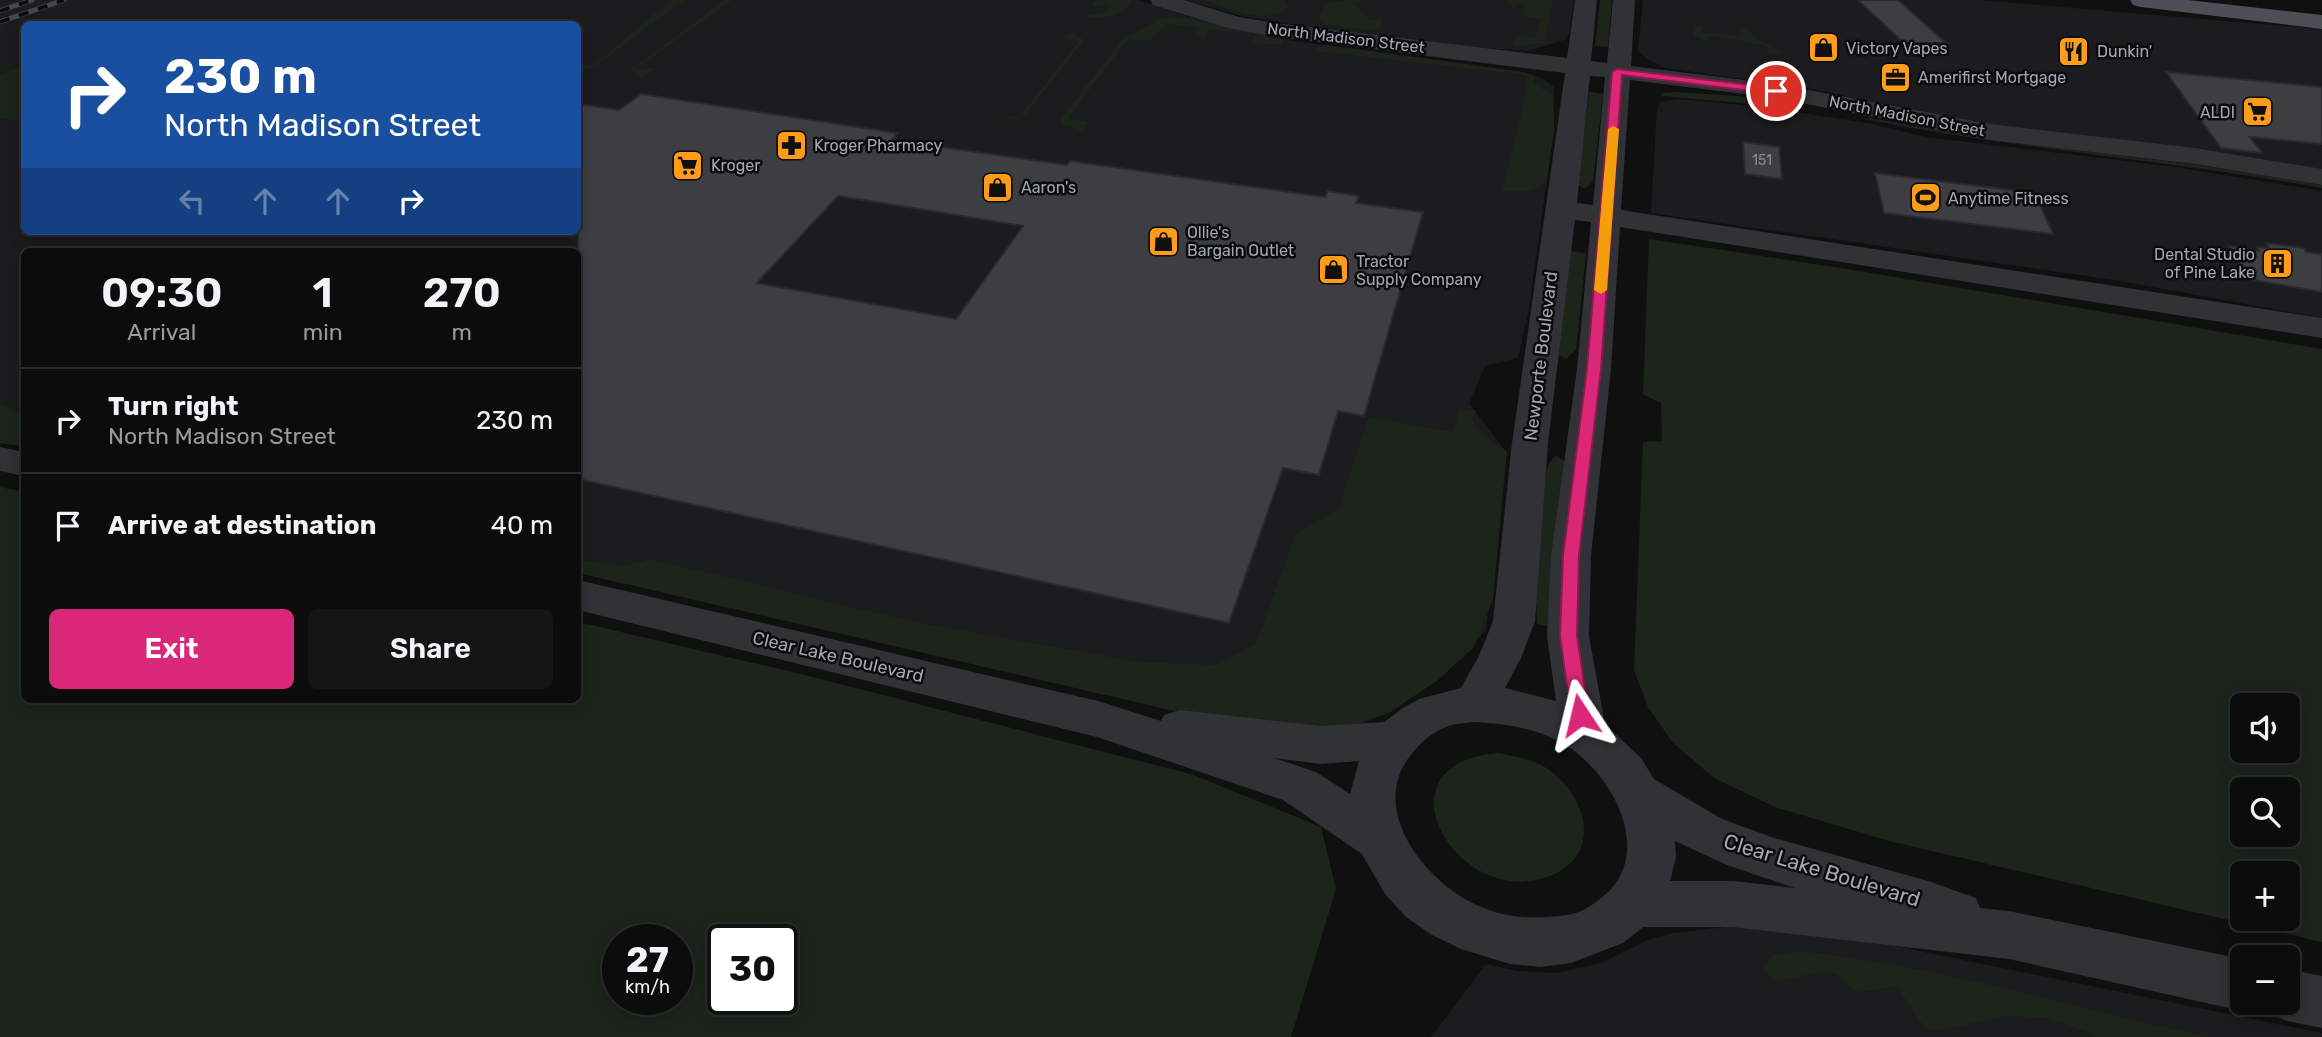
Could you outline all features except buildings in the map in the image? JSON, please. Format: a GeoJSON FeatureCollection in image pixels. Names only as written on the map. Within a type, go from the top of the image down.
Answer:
{"type":"FeatureCollection","features":[{"type":"Feature","properties":{"kind":"main road"},"geometry":{"type":"LineString","coordinates":[[2141,0],[2322,22]]}},
{"type":"Feature","properties":{"kind":"main road"},"geometry":{"type":"LineString","coordinates":[[2223,0],[2322,8]]}},
{"type":"Feature","properties":{"kind":"street","name":"North Madison Street"},"geometry":{"type":"LineString","coordinates":[[1161,0],[1236,23],[1276,30],[1776,91],[1990,132],[2195,156],[2322,177]]}},
{"type":"Feature","properties":{"kind":"street","name":"Newporte Boulevard"},"geometry":{"type":"LineString","coordinates":[[1475,704],[1500,658],[1514,621],[1536,402],[1586,0]]}},
{"type":"Feature","properties":{"kind":"street"},"geometry":{"type":"LineString","coordinates":[[1584,734],[1568,636],[1571,556],[1594,369],[1624,0]]}},
{"type":"Feature","properties":{"kind":"street"},"geometry":{"type":"LineString","coordinates":[[1562,209],[2322,328]]}},
{"type":"Feature","properties":{"kind":"street"},"geometry":{"type":"LineString","coordinates":[[1536,402],[1587,411]]}},
{"type":"Feature","properties":{"kind":"street"},"geometry":{"type":"LineString","coordinates":[[0,459],[21,463]]}},
{"type":"Feature","properties":{"kind":"street","name":"Clear Lake Boulevard"},"geometry":{"type":"LineString","coordinates":[[581,596],[1098,719],[1299,786],[1379,839]]}},
{"type":"Feature","properties":{"kind":"street"},"geometry":{"type":"LineString","coordinates":[[1475,704],[1502,704],[1558,719],[1584,734],[1616,761],[1640,794],[1651,823],[1653,852],[1647,880],[1632,904],[1616,920],[1571,939],[1517,941],[1489,934],[1452,919],[1420,897],[1396,869],[1379,839],[1372,803],[1377,769],[1394,740],[1416,722],[1434,713],[1475,704]]}},
{"type":"Feature","properties":{"kind":"street","name":"Clear Lake Boulevard"},"geometry":{"type":"LineString","coordinates":[[1098,719],[1321,745],[1394,740]]}},
{"type":"Feature","properties":{"kind":"street","name":"Clear Lake Boulevard"},"geometry":{"type":"LineString","coordinates":[[1640,794],[1713,838],[1926,902],[2009,935]]}},
{"type":"Feature","properties":{"kind":"street","name":"Clear Lake Boulevard"},"geometry":{"type":"LineString","coordinates":[[1632,904],[1733,904],[2009,935],[2230,982]]}},
{"type":"Feature","properties":{"kind":"street"},"geometry":{"type":"LineString","coordinates":[[2300,998],[2322,1002]]}},
{"type":"Feature","properties":{"kind":"shaded area"},"geometry":{"type":"Polygon","coordinates":[[[0,0],[1139,0],[1196,19],[1281,39],[1523,72],[1544,79],[1554,87],[1554,129],[1529,308],[1518,358],[1485,366],[1469,404],[1504,449],[1486,631],[1411,698],[1317,729],[581,572],[581,248],[21,248],[21,445],[0,441],[0,0]]]}},
{"type":"Feature","properties":{"kind":"shaded area"},"geometry":{"type":"Polygon","coordinates":[[[671,0],[684,0],[596,65],[581,72],[581,64],[594,65],[671,0]]]}},
{"type":"Feature","properties":{"kind":"shaded area"},"geometry":{"type":"Polygon","coordinates":[[[725,0],[732,0],[635,69],[656,69],[641,77],[631,70],[725,0]]]}},
{"type":"Feature","properties":{"kind":"shaded area"},"geometry":{"type":"Polygon","coordinates":[[[1096,0],[1132,2],[1117,15],[1096,18],[1083,16],[1104,12],[1109,5],[1092,6],[1096,0]]]}},
{"type":"Feature","properties":{"kind":"shaded area"},"geometry":{"type":"Polygon","coordinates":[[[1186,0],[1574,0],[1569,34],[1564,40],[1528,51],[1455,46],[1322,29],[1242,16],[1186,0]]]}},
{"type":"Feature","properties":{"kind":"shaded area"},"geometry":{"type":"Polygon","coordinates":[[[1204,0],[1284,0],[1289,6],[1280,12],[1259,16],[1204,0]]]}},
{"type":"Feature","properties":{"kind":"shaded area"},"geometry":{"type":"Polygon","coordinates":[[[1347,0],[1370,0],[1353,2],[1369,20],[1384,19],[1378,31],[1325,25],[1320,21],[1325,7],[1347,0]]]}},
{"type":"Feature","properties":{"kind":"shaded area"},"geometry":{"type":"Polygon","coordinates":[[[1505,0],[1553,0],[1544,43],[1514,46],[1512,42],[1519,36],[1536,37],[1541,19],[1523,16],[1526,5],[1516,4],[1514,8],[1505,0]]]}},
{"type":"Feature","properties":{"kind":"shaded area"},"geometry":{"type":"Polygon","coordinates":[[[1600,0],[1612,0],[1608,47],[1595,46],[1600,0]]]}},
{"type":"Feature","properties":{"kind":"shaded area"},"geometry":{"type":"Polygon","coordinates":[[[1643,0],[1979,0],[2322,29],[2322,170],[2212,151],[1965,122],[1817,90],[1666,68],[1647,59],[1638,50],[1643,0]]]}},
{"type":"Feature","properties":{"kind":"shaded area"},"geometry":{"type":"Polygon","coordinates":[[[1175,16],[1281,39],[1284,45],[1250,43],[1255,34],[1210,29],[1205,36],[1196,35],[1200,28],[1167,24],[1149,41],[1128,39],[1068,118],[1089,122],[1083,131],[1061,124],[1062,117],[1122,40],[1158,20],[1175,16]]]}},
{"type":"Feature","properties":{"kind":"shaded area"},"geometry":{"type":"Polygon","coordinates":[[[1694,26],[1702,26],[1701,32],[1739,36],[1741,29],[1746,28],[1760,41],[1782,52],[1767,53],[1768,46],[1710,35],[1705,42],[1694,35],[1694,26]]]}},
{"type":"Feature","properties":{"kind":"shaded area"},"geometry":{"type":"Polygon","coordinates":[[[1072,32],[1084,40],[1025,115],[1009,120],[997,119],[1020,116],[1077,44],[1078,41],[1063,38],[1072,32]]]}},
{"type":"Feature","properties":{"kind":"shaded area"},"geometry":{"type":"Polygon","coordinates":[[[1327,45],[1523,72],[1535,76],[1533,82],[1553,93],[1554,129],[1547,181],[1532,191],[1502,191],[1526,93],[1526,75],[1316,51],[1318,47],[1327,45]]]}},
{"type":"Feature","properties":{"kind":"shaded area"},"geometry":{"type":"Polygon","coordinates":[[[21,67],[21,122],[0,118],[0,75],[21,67]]]}},
{"type":"Feature","properties":{"kind":"shaded area"},"geometry":{"type":"Polygon","coordinates":[[[1589,92],[1603,94],[1593,181],[1585,189],[1578,185],[1589,92]]]}},
{"type":"Feature","properties":{"kind":"shaded area"},"geometry":{"type":"Polygon","coordinates":[[[1661,93],[1765,99],[1806,109],[1662,96],[1661,93]]]}},
{"type":"Feature","properties":{"kind":"shaded area"},"geometry":{"type":"Polygon","coordinates":[[[1678,99],[1766,107],[1872,124],[1926,137],[2174,167],[2322,191],[2322,318],[2115,280],[1651,213],[1657,109],[1661,102],[1678,99]]]}},
{"type":"Feature","properties":{"kind":"shaded area"},"geometry":{"type":"Polygon","coordinates":[[[1864,119],[2003,142],[1978,138],[1864,119]]]}},
{"type":"Feature","properties":{"kind":"shaded area"},"geometry":{"type":"Polygon","coordinates":[[[2011,143],[2192,164],[2322,185],[2322,188],[2011,143]]]}},
{"type":"Feature","properties":{"kind":"shaded area"},"geometry":{"type":"Polygon","coordinates":[[[1649,239],[1848,269],[2322,349],[2322,942],[2275,931],[2300,931],[2300,861],[2230,861],[2230,921],[1889,841],[1775,807],[1714,778],[1673,743],[1648,707],[1634,670],[1643,442],[1662,441],[1661,403],[1643,394],[1649,239]]]}},
{"type":"Feature","properties":{"kind":"shaded area"},"geometry":{"type":"Polygon","coordinates":[[[1571,251],[1586,253],[1576,350],[1566,359],[1558,355],[1571,251]]]}},
{"type":"Feature","properties":{"kind":"shaded area"},"geometry":{"type":"Polygon","coordinates":[[[0,405],[21,411],[21,446],[0,443],[0,405]]]}},
{"type":"Feature","properties":{"kind":"shaded area"},"geometry":{"type":"Polygon","coordinates":[[[1459,409],[1476,410],[1472,420],[1491,442],[1507,451],[1493,599],[1474,647],[1438,680],[1389,713],[1356,725],[1290,730],[1183,713],[581,574],[581,560],[625,566],[650,559],[915,622],[1139,662],[1216,665],[1256,644],[1295,535],[1339,508],[1368,417],[1454,432],[1459,409]]]}},
{"type":"Feature","properties":{"kind":"shaded area"},"geometry":{"type":"Polygon","coordinates":[[[1556,456],[1566,462],[1550,626],[1537,624],[1536,535],[1542,485],[1548,467],[1556,456]]]}},
{"type":"Feature","properties":{"kind":"shaded area"},"geometry":{"type":"Polygon","coordinates":[[[0,487],[21,491],[21,703],[581,703],[581,623],[805,675],[1194,775],[1321,827],[1336,889],[1291,1037],[0,1037],[0,487]]]}},
{"type":"Feature","properties":{"kind":"shaded area"},"geometry":{"type":"Polygon","coordinates":[[[1497,753],[1527,759],[1543,766],[1558,777],[1579,807],[1584,823],[1583,840],[1577,854],[1566,867],[1547,877],[1514,881],[1484,873],[1459,855],[1441,832],[1434,806],[1439,782],[1459,763],[1497,753]]]}},
{"type":"Feature","properties":{"kind":"shaded area"},"geometry":{"type":"Polygon","coordinates":[[[1752,924],[1816,930],[2322,1033],[2322,1037],[1431,1037],[1486,964],[1518,971],[1557,973],[1601,963],[1648,940],[1674,933],[1752,924]]]}},
{"type":"Feature","properties":{"kind":"shaded area"},"geometry":{"type":"Polygon","coordinates":[[[1799,951],[1954,977],[2208,1037],[2102,1037],[2048,1018],[2004,1016],[1938,1031],[1924,1027],[1897,986],[1860,992],[1849,987],[1836,974],[1824,971],[1775,982],[1762,968],[1773,955],[1799,951]]]}},
{"type":"Feature","properties":{"kind":"railway"},"geometry":{"type":"LineString","coordinates":[[0,11],[32,0]]}},
{"type":"Feature","properties":{"kind":"railway"},"geometry":{"type":"LineString","coordinates":[[0,22],[64,0]]}},
{"type":"Feature","properties":{"kind":"slow traffic"},"geometry":{"type":"LineString","coordinates":[[1601,290],[1613,129]]}},
{"type":"Feature","properties":{"kind":"place","name":"Victory Vapes"},"geometry":{"type":"Point","coordinates":[1823,48]}},
{"type":"Feature","properties":{"kind":"place","name":"Dunkin'"},"geometry":{"type":"Point","coordinates":[2074,51]}},
{"type":"Feature","properties":{"kind":"place","name":"Amerifirst Mortgage"},"geometry":{"type":"Point","coordinates":[1895,77]}},
{"type":"Feature","properties":{"kind":"place","name":"ALDI"},"geometry":{"type":"Point","coordinates":[2258,112]}},
{"type":"Feature","properties":{"kind":"place","name":"Kroger Pharmacy"},"geometry":{"type":"Point","coordinates":[791,145]}},
{"type":"Feature","properties":{"kind":"place","name":"Kroger"},"geometry":{"type":"Point","coordinates":[688,165]}},
{"type":"Feature","properties":{"kind":"place","name":"Aaron's"},"geometry":{"type":"Point","coordinates":[998,187]}},
{"type":"Feature","properties":{"kind":"place","name":"Anytime Fitness"},"geometry":{"type":"Point","coordinates":[1925,198]}},
{"type":"Feature","properties":{"kind":"place","name":"Ollie's Bargain Outlet"},"geometry":{"type":"Point","coordinates":[1164,241]}},
{"type":"Feature","properties":{"kind":"place","name":"Dental Studio of Pine Lake"},"geometry":{"type":"Point","coordinates":[2278,263]}},
{"type":"Feature","properties":{"kind":"place","name":"Tractor Supply Company"},"geometry":{"type":"Point","coordinates":[1333,270]}},
{"type":"Feature","properties":{"kind":"route"},"geometry":{"type":"LineString","coordinates":[[1580,715],[1568,636],[1571,556],[1594,369],[1617,72],[1776,91]]}}]}
